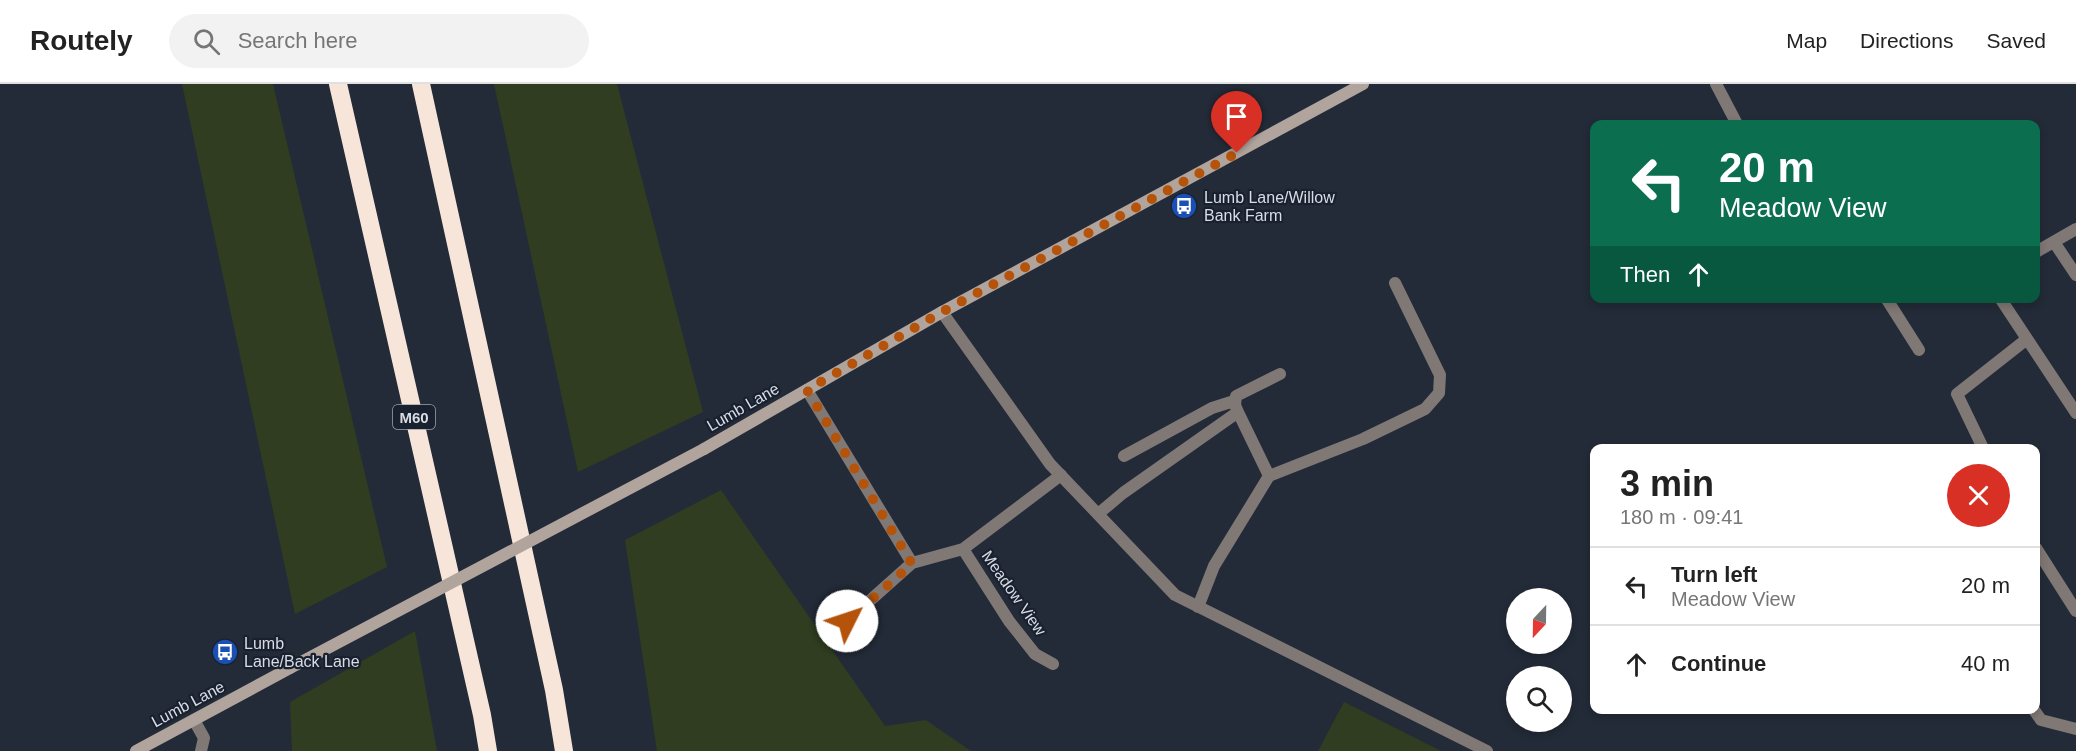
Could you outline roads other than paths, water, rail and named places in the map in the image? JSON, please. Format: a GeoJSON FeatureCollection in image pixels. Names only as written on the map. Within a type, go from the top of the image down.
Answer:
{"type":"FeatureCollection","features":[{"type":"Feature","properties":{"kind":"highway","name":"M60"},"geometry":{"type":"LineString","coordinates":[[338,84],[477,692],[488,751]]}},
{"type":"Feature","properties":{"kind":"highway"},"geometry":{"type":"LineString","coordinates":[[421,84],[554,690],[564,751]]}},
{"type":"Feature","properties":{"kind":"street","name":"Lumb Lane"},"geometry":{"type":"LineString","coordinates":[[136,751],[704,449],[942,312],[1363,84]]}},
{"type":"Feature","properties":{"kind":"street"},"geometry":{"type":"LineString","coordinates":[[1716,84],[1735,120]]}},
{"type":"Feature","properties":{"kind":"street"},"geometry":{"type":"LineString","coordinates":[[2040,250],[2076,229]]}},
{"type":"Feature","properties":{"kind":"street"},"geometry":{"type":"LineString","coordinates":[[2054,242],[2076,274]]}},
{"type":"Feature","properties":{"kind":"street"},"geometry":{"type":"LineString","coordinates":[[1198,607],[1214,566],[1269,476],[1363,440],[1425,409],[1439,393],[1440,375],[1395,283]]}},
{"type":"Feature","properties":{"kind":"street"},"geometry":{"type":"LineString","coordinates":[[1889,303],[1919,350]]}},
{"type":"Feature","properties":{"kind":"street"},"geometry":{"type":"LineString","coordinates":[[2003,303],[2076,413]]}},
{"type":"Feature","properties":{"kind":"street"},"geometry":{"type":"LineString","coordinates":[[942,312],[1050,464],[1175,595],[1487,751]]}},
{"type":"Feature","properties":{"kind":"street"},"geometry":{"type":"LineString","coordinates":[[1981,444],[1957,394],[2027,339]]}},
{"type":"Feature","properties":{"kind":"street"},"geometry":{"type":"LineString","coordinates":[[1269,476],[1236,407],[1236,396],[1280,374]]}},
{"type":"Feature","properties":{"kind":"street"},"geometry":{"type":"LineString","coordinates":[[807,390],[912,564]]}},
{"type":"Feature","properties":{"kind":"street"},"geometry":{"type":"LineString","coordinates":[[1124,456],[1212,408],[1236,407]]}},
{"type":"Feature","properties":{"kind":"street"},"geometry":{"type":"LineString","coordinates":[[1098,514],[1236,407]]}},
{"type":"Feature","properties":{"kind":"street"},"geometry":{"type":"LineString","coordinates":[[963,549],[1061,476]]}},
{"type":"Feature","properties":{"kind":"street","name":"Meadow View"},"geometry":{"type":"LineString","coordinates":[[847,621],[912,564],[963,549],[1010,621],[1035,654],[1053,664]]}},
{"type":"Feature","properties":{"kind":"street"},"geometry":{"type":"LineString","coordinates":[[2040,554],[2076,610]]}},
{"type":"Feature","properties":{"kind":"street"},"geometry":{"type":"LineString","coordinates":[[2037,714],[2041,720],[2076,729]]}},
{"type":"Feature","properties":{"kind":"street"},"geometry":{"type":"LineString","coordinates":[[194,720],[204,738],[201,751]]}},
{"type":"Feature","properties":{"kind":"place","name":"Lumb Lane/Willow Bank Farm"},"geometry":{"type":"Point","coordinates":[1184,206]}},
{"type":"Feature","properties":{"kind":"place","name":"Lumb Lane/Back Lane"},"geometry":{"type":"Point","coordinates":[225,652]}}]}
